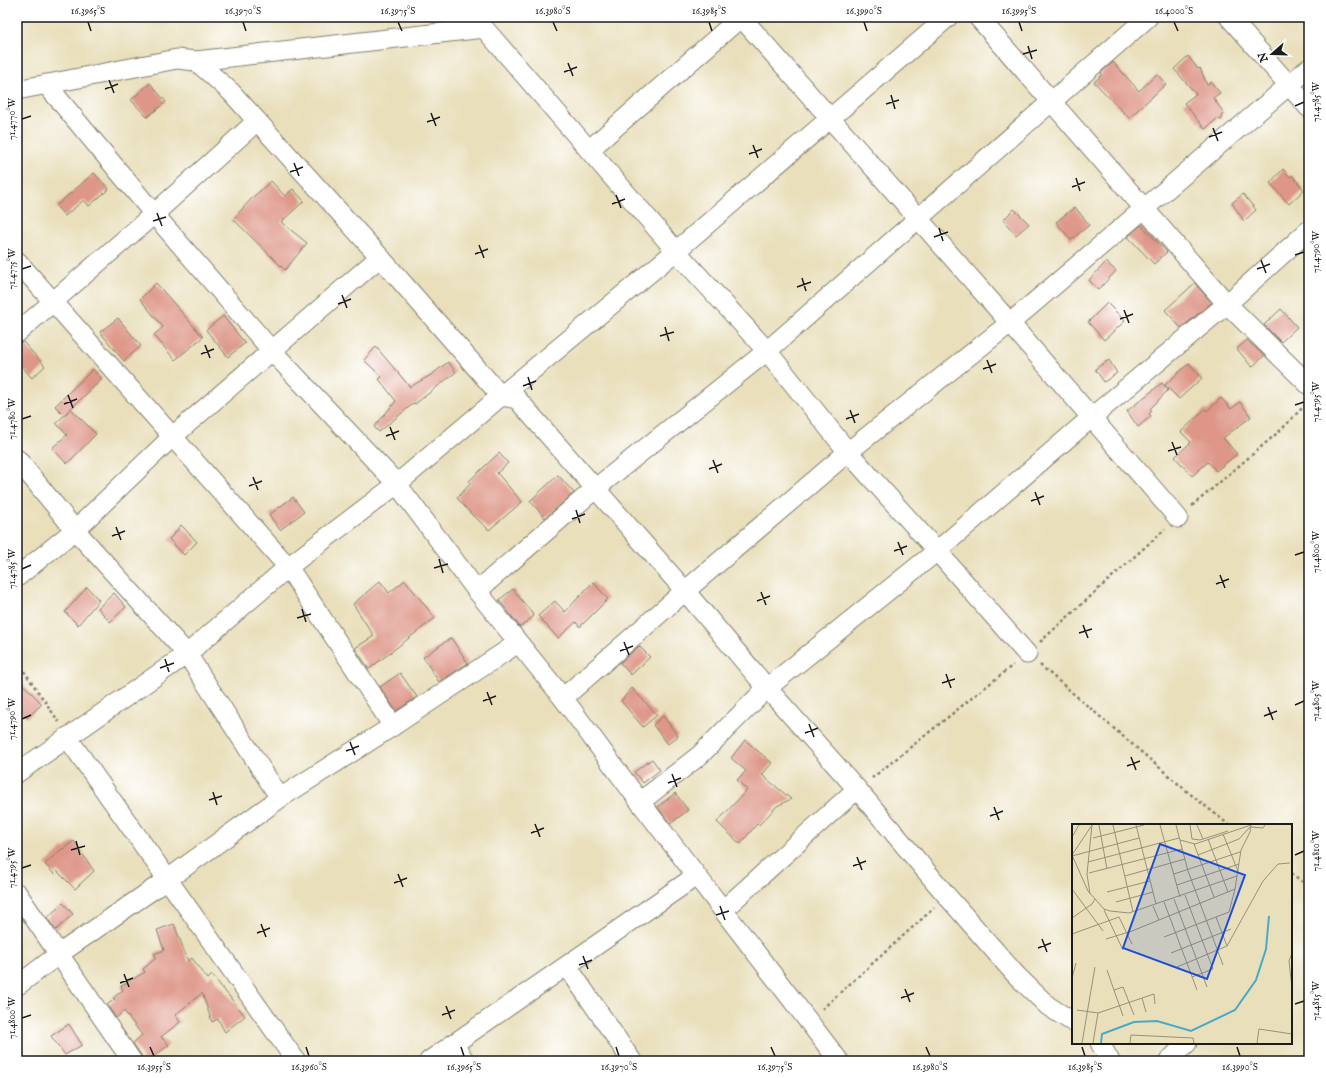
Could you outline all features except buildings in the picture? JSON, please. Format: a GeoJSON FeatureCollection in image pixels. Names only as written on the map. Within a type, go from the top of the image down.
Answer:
{"type":"FeatureCollection","features":[{"type":"Feature","properties":{"kind":"street"},"geometry":{"type":"LineString","coordinates":[[589,150],[741,17],[1010,322],[1178,518]]}},
{"type":"Feature","properties":{"kind":"street"},"geometry":{"type":"LineString","coordinates":[[17,773],[67,736],[187,654],[288,567],[397,484],[676,251],[948,17]]}},
{"type":"Feature","properties":{"kind":"street"},"geometry":{"type":"LineString","coordinates":[[978,17],[1227,304],[1309,385]]}},
{"type":"Feature","properties":{"kind":"street"},"geometry":{"type":"LineString","coordinates":[[477,591],[596,488],[767,351],[1148,17]]}},
{"type":"Feature","properties":{"kind":"street"},"geometry":{"type":"LineString","coordinates":[[1229,17],[1309,108]]}},
{"type":"Feature","properties":{"kind":"street"},"geometry":{"type":"LineString","coordinates":[[17,90],[177,59],[196,61],[484,28],[676,251],[767,351],[848,452],[1027,654]]}},
{"type":"Feature","properties":{"kind":"street"},"geometry":{"type":"LineString","coordinates":[[196,61],[230,92],[257,121],[380,257],[501,396],[517,399],[596,488],[767,688],[857,789],[1016,975],[1048,1006],[1072,1021]]}},
{"type":"Feature","properties":{"kind":"street"},"geometry":{"type":"LineString","coordinates":[[563,698],[685,591],[848,452],[1010,322],[1145,209],[1309,68]]}},
{"type":"Feature","properties":{"kind":"street"},"geometry":{"type":"LineString","coordinates":[[46,84],[154,214],[272,351],[397,484],[477,591],[563,698],[696,876],[839,1061]]}},
{"type":"Feature","properties":{"kind":"street"},"geometry":{"type":"LineString","coordinates":[[17,333],[154,214],[257,121]]}},
{"type":"Feature","properties":{"kind":"street"},"geometry":{"type":"LineString","coordinates":[[640,802],[700,754],[767,688],[937,551],[1092,417],[1227,304],[1309,230]]}},
{"type":"Feature","properties":{"kind":"street"},"geometry":{"type":"LineString","coordinates":[[17,577],[75,530],[172,437],[380,257]]}},
{"type":"Feature","properties":{"kind":"street"},"geometry":{"type":"LineString","coordinates":[[17,261],[288,567],[393,726]]}},
{"type":"Feature","properties":{"kind":"street"},"geometry":{"type":"LineString","coordinates":[[17,459],[75,530],[187,654],[280,798]]}},
{"type":"Feature","properties":{"kind":"street"},"geometry":{"type":"LineString","coordinates":[[17,986],[59,954],[168,879],[280,798],[393,726],[518,643]]}},
{"type":"Feature","properties":{"kind":"street"},"geometry":{"type":"LineString","coordinates":[[67,736],[296,1061]]}},
{"type":"Feature","properties":{"kind":"street"},"geometry":{"type":"LineString","coordinates":[[723,910],[857,789]]}},
{"type":"Feature","properties":{"kind":"street"},"geometry":{"type":"LineString","coordinates":[[429,1061],[696,876]]}},
{"type":"Feature","properties":{"kind":"street"},"geometry":{"type":"LineString","coordinates":[[17,893],[132,1061]]}},
{"type":"Feature","properties":{"kind":"street"},"geometry":{"type":"LineString","coordinates":[[567,966],[632,1061]]}},
{"type":"Feature","properties":{"kind":"street"},"geometry":{"type":"LineString","coordinates":[[453,1044],[465,1061]]}},
{"type":"Feature","properties":{"kind":"street"},"geometry":{"type":"LineString","coordinates":[[1101,1044],[1110,1061]]}},
{"type":"Feature","properties":{"kind":"street"},"geometry":{"type":"LineString","coordinates":[[1169,1061],[1186,1044]]}},
{"type":"Feature","properties":{"kind":"path"},"geometry":{"type":"LineString","coordinates":[[857,789],[1027,654],[1178,518],[1282,429],[1309,401]]}},
{"type":"Feature","properties":{"kind":"path"},"geometry":{"type":"LineString","coordinates":[[1027,654],[1188,793],[1228,824]]}},
{"type":"Feature","properties":{"kind":"path"},"geometry":{"type":"LineString","coordinates":[[17,661],[48,704],[67,736]]}},
{"type":"Feature","properties":{"kind":"path"},"geometry":{"type":"LineString","coordinates":[[1292,874],[1309,888]]}},
{"type":"Feature","properties":{"kind":"path"},"geometry":{"type":"LineString","coordinates":[[808,1021],[947,896]]}}]}
